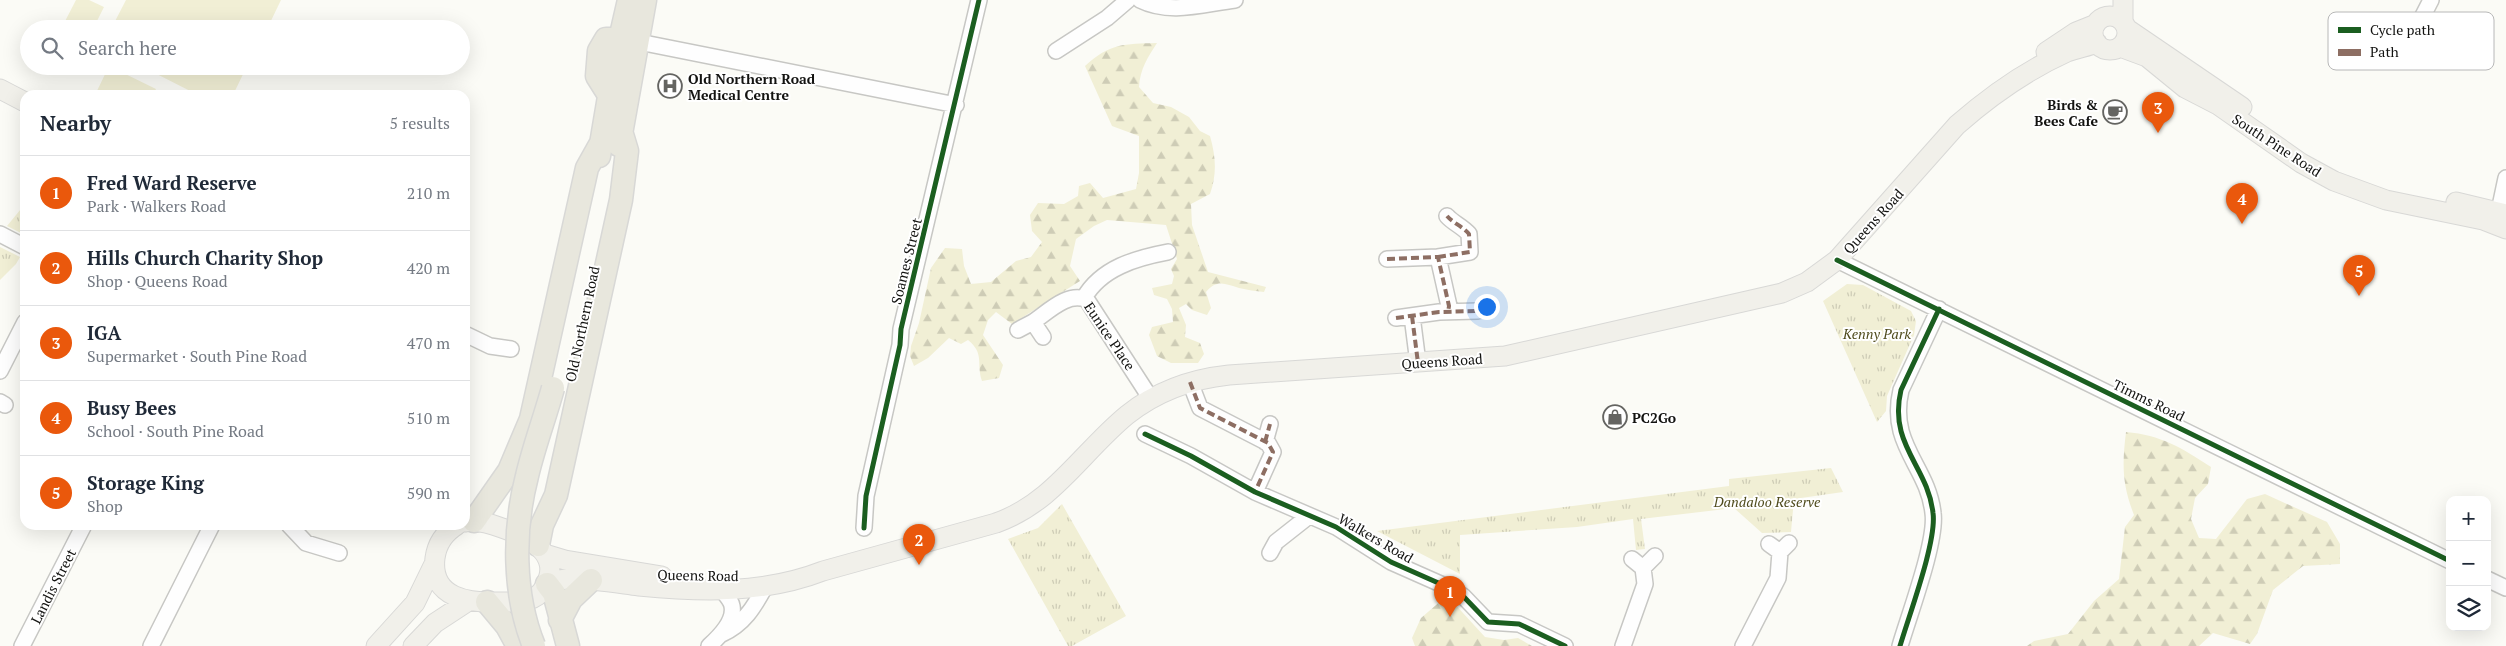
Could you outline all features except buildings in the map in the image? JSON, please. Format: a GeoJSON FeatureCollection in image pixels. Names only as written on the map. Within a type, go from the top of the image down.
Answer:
{"type":"FeatureCollection","features":[{"type":"Feature","properties":{"kind":"highway","name":"Old Northern Road"},"geometry":{"type":"LineString","coordinates":[[549,646],[535,592],[532,548],[533,523],[539,483],[560,389],[621,131],[628,40],[628,0]]}},
{"type":"Feature","properties":{"kind":"highway","name":"Old Northern Road"},"geometry":{"type":"LineString","coordinates":[[534,646],[522,594],[518,543],[519,523],[527,475],[560,389],[577,275],[609,95],[628,40],[645,0]]}},
{"type":"Feature","properties":{"kind":"highway"},"geometry":{"type":"LineString","coordinates":[[541,550],[542,525],[556,495],[621,200],[627,151],[621,131]]}},
{"type":"Feature","properties":{"kind":"highway"},"geometry":{"type":"LineString","coordinates":[[470,517],[506,477],[531,419],[587,168],[601,143]]}},
{"type":"Feature","properties":{"kind":"highway"},"geometry":{"type":"LineString","coordinates":[[560,620],[571,600],[591,580]]}},
{"type":"Feature","properties":{"kind":"highway"},"geometry":{"type":"LineString","coordinates":[[547,582],[554,593],[568,646]]}},
{"type":"Feature","properties":{"kind":"highway"},"geometry":{"type":"LineString","coordinates":[[477,602],[507,626],[518,646]]}},
{"type":"Feature","properties":{"kind":"main road"},"geometry":{"type":"LineString","coordinates":[[2097,43],[2094,34],[2112,18],[2123,0]]}},
{"type":"Feature","properties":{"kind":"main road"},"geometry":{"type":"LineString","coordinates":[[2112,18],[2126,39],[2120,47]]}},
{"type":"Feature","properties":{"kind":"main road","name":"Queens Road"},"geometry":{"type":"LineString","coordinates":[[2024,74],[2038,58],[2076,32],[2112,18]]}},
{"type":"Feature","properties":{"kind":"main road","name":"South Pine Road"},"geometry":{"type":"LineString","coordinates":[[2112,18],[2293,143],[2343,172],[2393,189],[2503,212]]}},
{"type":"Feature","properties":{"kind":"main road","name":"Queens Road"},"geometry":{"type":"LineString","coordinates":[[547,582],[591,580],[667,588],[721,589],[765,587],[796,582],[823,572],[1015,516],[1052,490],[1126,416],[1151,399],[1190,382],[1229,375],[1505,356],[1769,297],[1807,282],[1837,260],[1958,125],[1978,107],[2024,74],[2067,52],[2097,43]]}},
{"type":"Feature","properties":{"kind":"main road","name":"South Pine Road"},"geometry":{"type":"LineString","coordinates":[[2097,43],[2110,50],[2120,47],[2147,57],[2186,88],[2222,108],[2301,163],[2334,180],[2386,200],[2475,218],[2506,229]]}},
{"type":"Feature","properties":{"kind":"main road"},"geometry":{"type":"LineString","coordinates":[[0,89],[20,99]]}},
{"type":"Feature","properties":{"kind":"main road"},"geometry":{"type":"LineString","coordinates":[[0,100],[20,110]]}},
{"type":"Feature","properties":{"kind":"main road"},"geometry":{"type":"LineString","coordinates":[[434,564],[442,586],[454,595],[477,602],[526,601],[537,596],[547,582],[550,569],[541,550],[510,531],[470,522]]}},
{"type":"Feature","properties":{"kind":"main road"},"geometry":{"type":"LineString","coordinates":[[376,646],[415,603],[434,564],[436,533]]}},
{"type":"Feature","properties":{"kind":"main road","name":"Queens Road"},"geometry":{"type":"LineString","coordinates":[[541,550],[668,577],[717,578],[793,571],[823,572]]}},
{"type":"Feature","properties":{"kind":"main road"},"geometry":{"type":"LineString","coordinates":[[413,646],[435,623],[477,602]]}},
{"type":"Feature","properties":{"kind":"street","name":"Soames Street"},"geometry":{"type":"LineString","coordinates":[[864,528],[866,496],[900,345],[901,330],[956,105],[979,0]]}},
{"type":"Feature","properties":{"kind":"street"},"geometry":{"type":"LineString","coordinates":[[1056,51],[1107,18],[1128,0]]}},
{"type":"Feature","properties":{"kind":"street"},"geometry":{"type":"LineString","coordinates":[[1140,0],[1157,8],[1170,9],[1235,0]]}},
{"type":"Feature","properties":{"kind":"street"},"geometry":{"type":"LineString","coordinates":[[2425,12],[2431,0]]}},
{"type":"Feature","properties":{"kind":"street"},"geometry":{"type":"LineString","coordinates":[[628,40],[956,105]]}},
{"type":"Feature","properties":{"kind":"street"},"geometry":{"type":"LineString","coordinates":[[2503,212],[2506,178]]}},
{"type":"Feature","properties":{"kind":"street"},"geometry":{"type":"LineString","coordinates":[[1387,259],[1438,257],[1470,252],[1469,234],[1460,224],[1447,216]]}},
{"type":"Feature","properties":{"kind":"street"},"geometry":{"type":"LineString","coordinates":[[0,234],[20,244]]}},
{"type":"Feature","properties":{"kind":"street"},"geometry":{"type":"LineString","coordinates":[[1084,298],[1094,283],[1120,266],[1138,258],[1168,252]]}},
{"type":"Feature","properties":{"kind":"street"},"geometry":{"type":"LineString","coordinates":[[1438,257],[1449,306],[1448,312]]}},
{"type":"Feature","properties":{"kind":"street","name":"Timms Road"},"geometry":{"type":"LineString","coordinates":[[1837,260],[2446,559]]}},
{"type":"Feature","properties":{"kind":"street","name":"Eunice Place"},"geometry":{"type":"LineString","coordinates":[[1018,330],[1070,298],[1084,298],[1092,306],[1151,399]]}},
{"type":"Feature","properties":{"kind":"street"},"geometry":{"type":"LineString","coordinates":[[1900,646],[1934,525],[1930,499],[1900,432],[1898,403],[1901,390],[1939,309]]}},
{"type":"Feature","properties":{"kind":"street"},"geometry":{"type":"LineString","coordinates":[[1396,318],[1448,312],[1478,311]]}},
{"type":"Feature","properties":{"kind":"street"},"geometry":{"type":"LineString","coordinates":[[1412,316],[1418,363]]}},
{"type":"Feature","properties":{"kind":"street"},"geometry":{"type":"LineString","coordinates":[[1033,322],[1043,337]]}},
{"type":"Feature","properties":{"kind":"street"},"geometry":{"type":"LineString","coordinates":[[0,371],[20,332]]}},
{"type":"Feature","properties":{"kind":"street"},"geometry":{"type":"LineString","coordinates":[[470,336],[490,346],[511,349]]}},
{"type":"Feature","properties":{"kind":"street"},"geometry":{"type":"LineString","coordinates":[[1190,382],[1200,408],[1265,442],[1273,452],[1255,492]]}},
{"type":"Feature","properties":{"kind":"street"},"geometry":{"type":"LineString","coordinates":[[1265,442],[1270,424]]}},
{"type":"Feature","properties":{"kind":"street","name":"Walkers Road"},"geometry":{"type":"LineString","coordinates":[[1145,434],[1191,456],[1255,492],[1336,527],[1391,562],[1452,589],[1463,596],[1488,622],[1520,624],[1565,646]]}},
{"type":"Feature","properties":{"kind":"street"},"geometry":{"type":"LineString","coordinates":[[1270,553],[1276,542],[1309,516]]}},
{"type":"Feature","properties":{"kind":"street","name":"Landis Street"},"geometry":{"type":"LineString","coordinates":[[22,646],[81,530]]}},
{"type":"Feature","properties":{"kind":"street"},"geometry":{"type":"LineString","coordinates":[[151,646],[209,530]]}},
{"type":"Feature","properties":{"kind":"street"},"geometry":{"type":"LineString","coordinates":[[294,530],[306,543],[339,553]]}},
{"type":"Feature","properties":{"kind":"street"},"geometry":{"type":"LineString","coordinates":[[1743,646],[1778,578],[1779,546]]}},
{"type":"Feature","properties":{"kind":"street"},"geometry":{"type":"LineString","coordinates":[[1622,646],[1645,584],[1638,563],[1655,556]]}},
{"type":"Feature","properties":{"kind":"street"},"geometry":{"type":"LineString","coordinates":[[2491,581],[2506,588]]}},
{"type":"Feature","properties":{"kind":"street"},"geometry":{"type":"LineString","coordinates":[[709,646],[722,634],[736,628],[765,587]]}},
{"type":"Feature","properties":{"kind":"street"},"geometry":{"type":"LineString","coordinates":[[721,589],[732,606],[732,614],[722,634]]}},
{"type":"Feature","properties":{"kind":"green space"},"geometry":{"type":"Polygon","coordinates":[[[76,0],[89,0],[104,7],[98,20],[66,20],[76,0]]]}},
{"type":"Feature","properties":{"kind":"green space"},"geometry":{"type":"Polygon","coordinates":[[[126,0],[281,0],[271,20],[116,20],[126,0]]]}},
{"type":"Feature","properties":{"kind":"green space"},"geometry":{"type":"Polygon","coordinates":[[[1157,43],[1143,69],[1139,87],[1153,103],[1171,107],[1189,117],[1200,131],[1210,136],[1212,144],[1215,172],[1210,194],[1191,204],[1192,225],[1208,272],[1266,287],[1264,292],[1218,284],[1206,292],[1211,308],[1207,315],[1192,310],[1186,304],[1179,308],[1186,325],[1185,337],[1200,343],[1204,354],[1198,363],[1171,363],[1157,356],[1149,335],[1152,327],[1173,322],[1172,309],[1167,299],[1154,295],[1152,288],[1172,284],[1174,276],[1171,269],[1177,259],[1166,225],[1107,220],[1094,226],[1076,239],[1070,266],[1080,281],[1012,324],[996,312],[988,320],[983,335],[1003,365],[999,378],[982,381],[977,350],[968,340],[961,344],[949,338],[928,358],[914,366],[910,356],[911,346],[919,323],[931,268],[945,248],[962,249],[964,266],[971,284],[991,282],[1016,261],[1031,257],[1042,242],[1032,231],[1030,215],[1038,203],[1064,204],[1078,196],[1079,186],[1090,183],[1103,198],[1136,189],[1139,173],[1139,136],[1112,126],[1085,66],[1102,53],[1118,46],[1157,43]]]}},
{"type":"Feature","properties":{"kind":"green space"},"geometry":{"type":"Polygon","coordinates":[[[105,75],[127,75],[156,89],[156,90],[97,90],[105,75]]]}},
{"type":"Feature","properties":{"kind":"green space"},"geometry":{"type":"Polygon","coordinates":[[[159,75],[243,75],[235,90],[188,90],[159,75]]]}},
{"type":"Feature","properties":{"kind":"green space"},"geometry":{"type":"Polygon","coordinates":[[[20,210],[20,232],[7,226],[20,210]]]}},
{"type":"Feature","properties":{"kind":"green space"},"geometry":{"type":"Polygon","coordinates":[[[0,247],[20,257],[16,264],[0,280],[0,247]]]}},
{"type":"Feature","properties":{"kind":"green space","name":"Kenny Park"},"geometry":{"type":"Polygon","coordinates":[[[1847,284],[1863,285],[1911,311],[1916,321],[1914,335],[1887,396],[1886,411],[1877,422],[1823,301],[1847,284]]]}},
{"type":"Feature","properties":{"kind":"green space"},"geometry":{"type":"Polygon","coordinates":[[[2126,432],[2150,436],[2171,443],[2211,467],[2208,484],[2195,498],[2191,519],[2199,538],[2216,539],[2247,499],[2265,494],[2327,522],[2340,544],[2340,564],[2303,566],[2273,590],[2257,634],[2250,644],[2213,633],[2199,646],[2027,646],[2034,641],[2068,634],[2094,601],[2119,579],[2125,527],[2134,515],[2127,494],[2124,474],[2126,432]]]}},
{"type":"Feature","properties":{"kind":"green space","name":"Dandaloo Reserve"},"geometry":{"type":"Polygon","coordinates":[[[1831,468],[1843,492],[1794,499],[1791,532],[1762,533],[1734,508],[1641,519],[1645,549],[1636,550],[1633,519],[1577,527],[1460,535],[1460,574],[1377,531],[1729,486],[1729,479],[1831,468]]]}},
{"type":"Feature","properties":{"kind":"green space"},"geometry":{"type":"Polygon","coordinates":[[[1062,504],[1126,616],[1072,646],[1068,646],[1008,539],[1038,528],[1062,504]]]}},
{"type":"Feature","properties":{"kind":"green space"},"geometry":{"type":"Polygon","coordinates":[[[1443,599],[1452,601],[1485,637],[1504,640],[1518,638],[1532,646],[1415,646],[1412,638],[1421,618],[1443,599]]]}},
{"type":"Feature","properties":{"kind":"marked path"},"geometry":{"type":"LineString","coordinates":[[1438,257],[1470,252],[1469,234],[1447,216]]}},
{"type":"Feature","properties":{"kind":"marked path"},"geometry":{"type":"LineString","coordinates":[[1387,259],[1438,257],[1449,306],[1448,312]]}},
{"type":"Feature","properties":{"kind":"marked path"},"geometry":{"type":"LineString","coordinates":[[1396,318],[1439,312],[1478,311]]}},
{"type":"Feature","properties":{"kind":"marked path"},"geometry":{"type":"LineString","coordinates":[[1412,316],[1418,363]]}},
{"type":"Feature","properties":{"kind":"marked path"},"geometry":{"type":"LineString","coordinates":[[1190,382],[1200,408],[1268,443],[1273,452],[1255,492]]}},
{"type":"Feature","properties":{"kind":"marked path"},"geometry":{"type":"LineString","coordinates":[[1265,442],[1270,424]]}},
{"type":"Feature","properties":{"kind":"cycle path"},"geometry":{"type":"LineString","coordinates":[[864,528],[866,496],[900,345],[901,329],[979,0]]}},
{"type":"Feature","properties":{"kind":"cycle path"},"geometry":{"type":"LineString","coordinates":[[1837,260],[2446,559]]}},
{"type":"Feature","properties":{"kind":"cycle path"},"geometry":{"type":"LineString","coordinates":[[1900,646],[1927,559],[1931,541],[1933,513],[1930,496],[1904,441],[1898,409],[1901,390],[1939,309]]}},
{"type":"Feature","properties":{"kind":"cycle path"},"geometry":{"type":"LineString","coordinates":[[1145,434],[1191,456],[1255,492],[1336,527],[1391,562],[1452,589],[1463,596],[1488,622],[1519,624],[1565,646]]}},
{"type":"Feature","properties":{"kind":"place","name":"Old Northern Road Medical Centre"},"geometry":{"type":"Point","coordinates":[670,86]}},
{"type":"Feature","properties":{"kind":"place","name":"Birds & Bees Cafe"},"geometry":{"type":"Point","coordinates":[2115,112]}},
{"type":"Feature","properties":{"kind":"place","name":"IGA"},"geometry":{"type":"Point","coordinates":[2158,133]}},
{"type":"Feature","properties":{"kind":"place","name":"Busy Bees"},"geometry":{"type":"Point","coordinates":[2242,224]}},
{"type":"Feature","properties":{"kind":"place","name":"Storage King"},"geometry":{"type":"Point","coordinates":[2359,296]}},
{"type":"Feature","properties":{"kind":"place","name":"PC2Go"},"geometry":{"type":"Point","coordinates":[1615,417]}},
{"type":"Feature","properties":{"kind":"place","name":"Hills Church Charity Shop"},"geometry":{"type":"Point","coordinates":[919,565]}},
{"type":"Feature","properties":{"kind":"place","name":"Fred Ward Reserve"},"geometry":{"type":"Point","coordinates":[1450,617]}}]}
